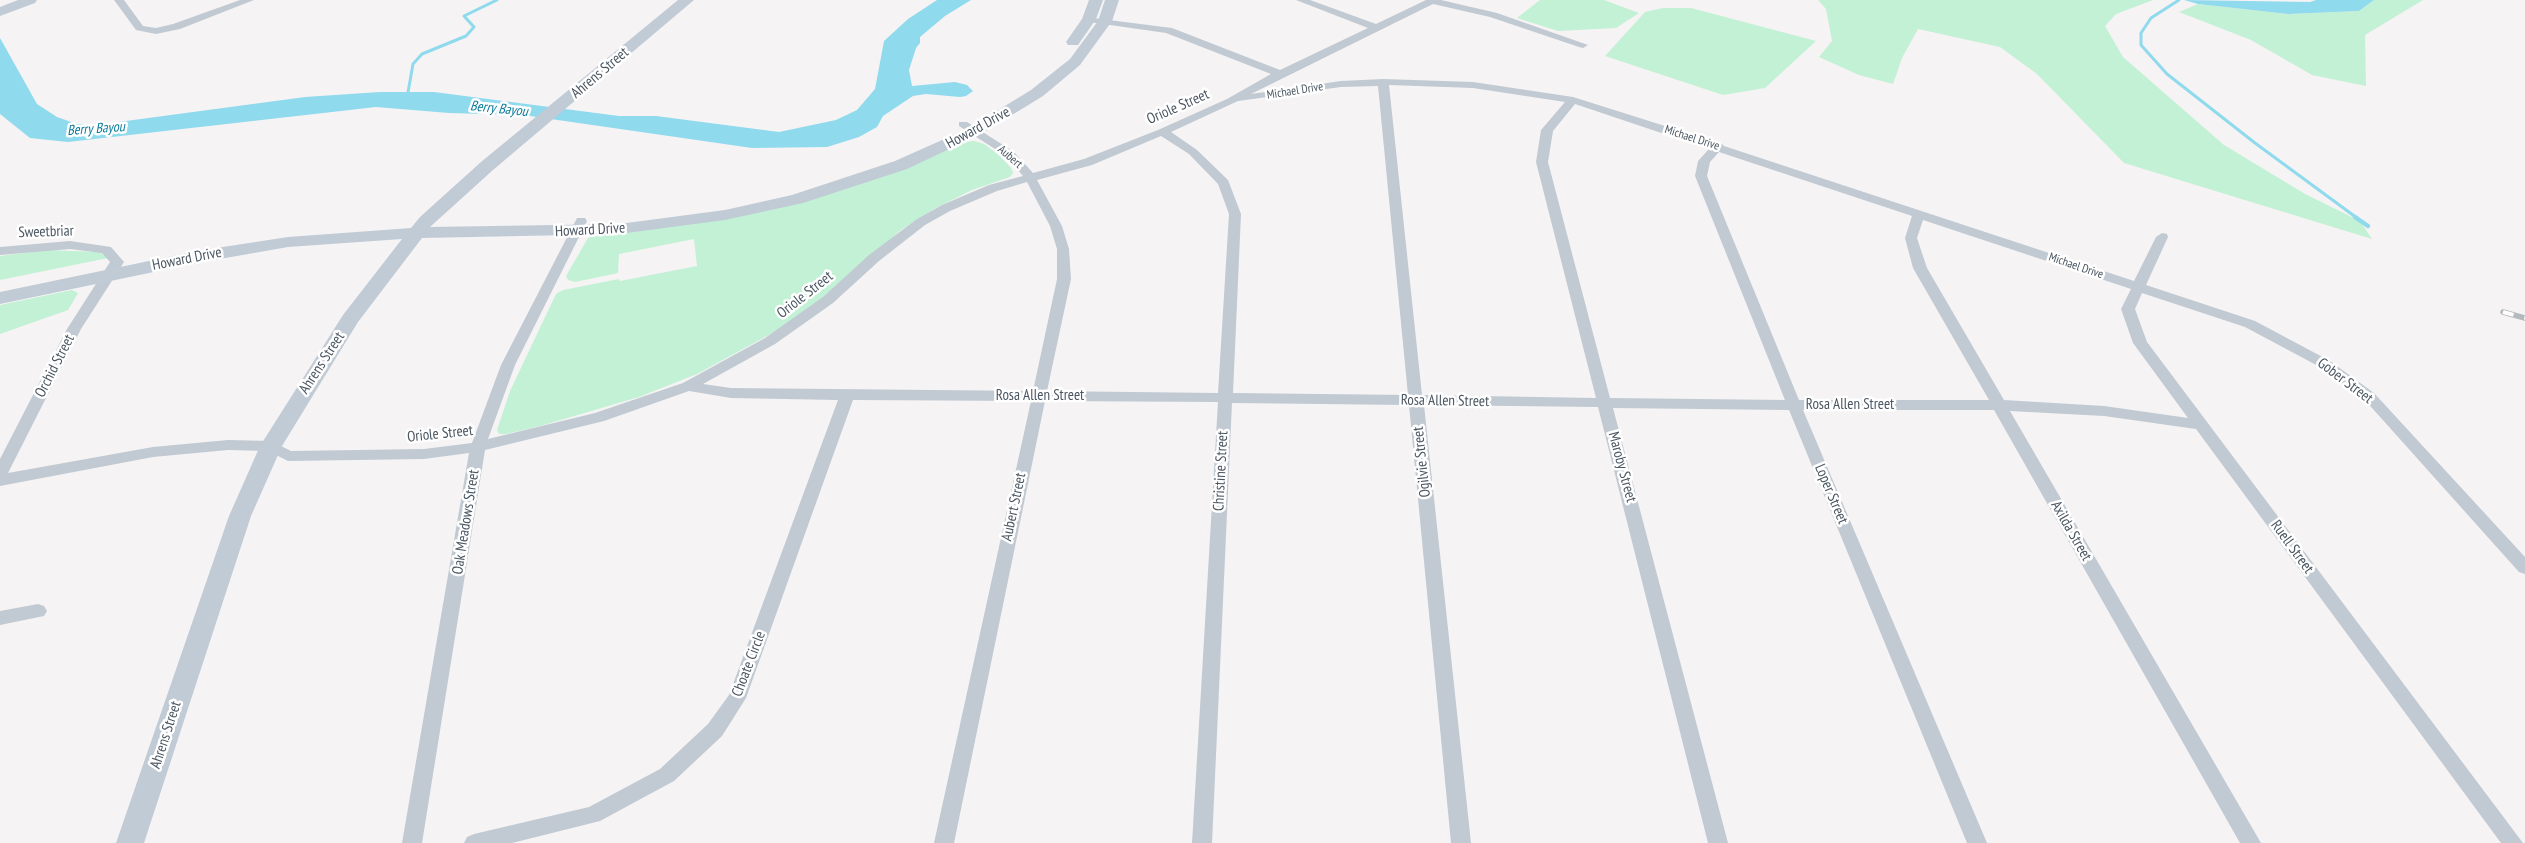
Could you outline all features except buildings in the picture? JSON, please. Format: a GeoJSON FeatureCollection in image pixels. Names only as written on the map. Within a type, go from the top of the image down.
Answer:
{"type":"FeatureCollection","features":[{"type":"Feature","properties":{"kind":"main road"},"geometry":{"type":"LineString","coordinates":[[0,2],[5,0]]}},
{"type":"Feature","properties":{"kind":"main road","name":"Ahrens Street"},"geometry":{"type":"LineString","coordinates":[[130,843],[240,516],[271,446],[350,319],[421,227],[486,166],[687,0]]}},
{"type":"Feature","properties":{"kind":"main road","name":"Howard Drive"},"geometry":{"type":"LineString","coordinates":[[1096,0],[1097,20]]}},
{"type":"Feature","properties":{"kind":"main road","name":"Howard Drive"},"geometry":{"type":"LineString","coordinates":[[0,286],[288,242],[421,227],[579,226],[624,218],[714,207],[832,183],[889,158],[1005,114],[1050,76],[1075,62],[1097,20],[1112,0]]}},
{"type":"Feature","properties":{"kind":"main road"},"geometry":{"type":"LineString","coordinates":[[0,12],[29,1]]}},
{"type":"Feature","properties":{"kind":"main road","name":"Howard Drive"},"geometry":{"type":"LineString","coordinates":[[0,298],[113,269]]}},
{"type":"Feature","properties":{"kind":"street"},"geometry":{"type":"LineString","coordinates":[[120,0],[140,28],[156,31],[176,28],[249,0]]}},
{"type":"Feature","properties":{"kind":"street"},"geometry":{"type":"LineString","coordinates":[[1301,0],[1378,28]]}},
{"type":"Feature","properties":{"kind":"street","name":"Oriole Street"},"geometry":{"type":"LineString","coordinates":[[0,480],[153,452],[228,445],[271,446],[288,456],[424,454],[478,447],[599,418],[688,386],[770,341],[828,300],[874,258],[921,222],[970,196],[1030,177],[1088,162],[1162,132],[1231,101],[1280,74],[1432,1],[1493,16],[1583,45]]}},
{"type":"Feature","properties":{"kind":"street","name":"Michael Drive"},"geometry":{"type":"LineString","coordinates":[[1097,20],[1168,30],[1203,42],[1280,74]]}},
{"type":"Feature","properties":{"kind":"street","name":"Michael Drive"},"geometry":{"type":"LineString","coordinates":[[1231,101],[1341,84],[1383,82],[1473,84],[1573,100],[1718,146],[2137,287]]}},
{"type":"Feature","properties":{"kind":"street","name":"Ogilvie Street"},"geometry":{"type":"LineString","coordinates":[[1383,82],[1461,843]]}},
{"type":"Feature","properties":{"kind":"street","name":"Maroby Street"},"geometry":{"type":"LineString","coordinates":[[1573,100],[1547,130],[1542,162],[1718,843]]}},
{"type":"Feature","properties":{"kind":"street","name":"Aubert"},"geometry":{"type":"LineString","coordinates":[[969,128],[1010,154],[1030,177]]}},
{"type":"Feature","properties":{"kind":"street","name":"Christine Street"},"geometry":{"type":"LineString","coordinates":[[1162,132],[1193,152],[1224,183],[1235,214],[1202,843]]}},
{"type":"Feature","properties":{"kind":"street","name":"Loper Street"},"geometry":{"type":"LineString","coordinates":[[1718,146],[1704,160],[1701,176],[1794,405],[1977,843]]}},
{"type":"Feature","properties":{"kind":"street","name":"Aubert Street"},"geometry":{"type":"LineString","coordinates":[[944,843],[1037,397],[1064,279],[1063,249],[1056,226],[1030,177]]}},
{"type":"Feature","properties":{"kind":"street","name":"Axilda Street"},"geometry":{"type":"LineString","coordinates":[[1919,214],[1911,238],[1920,268],[2251,843]]}},
{"type":"Feature","properties":{"kind":"street","name":"Oak Meadows Street"},"geometry":{"type":"LineString","coordinates":[[412,843],[478,447],[508,365],[579,226]]}},
{"type":"Feature","properties":{"kind":"street","name":"Ruell Street"},"geometry":{"type":"LineString","coordinates":[[2162,237],[2128,308],[2140,343],[2513,843]]}},
{"type":"Feature","properties":{"kind":"street","name":"Sweetbriar"},"geometry":{"type":"LineString","coordinates":[[0,251],[70,245],[106,250],[113,269]]}},
{"type":"Feature","properties":{"kind":"street","name":"Orchid Street"},"geometry":{"type":"LineString","coordinates":[[0,474],[74,329],[113,269]]}},
{"type":"Feature","properties":{"kind":"street","name":"Gober Street"},"geometry":{"type":"LineString","coordinates":[[2137,287],[2250,324],[2325,364],[2369,396],[2525,568]]}},
{"type":"Feature","properties":{"kind":"street","name":"Rosa Allen Street"},"geometry":{"type":"LineString","coordinates":[[688,386],[731,392],[847,395],[1225,397],[1794,405],[1998,405],[2104,411],[2202,425]]}},
{"type":"Feature","properties":{"kind":"street","name":"Choate Circle"},"geometry":{"type":"LineString","coordinates":[[474,843],[592,815],[667,775],[715,730],[737,698],[847,395]]}},
{"type":"Feature","properties":{"kind":"street"},"geometry":{"type":"LineString","coordinates":[[0,618],[38,610]]}},
{"type":"Feature","properties":{"kind":"green space"},"geometry":{"type":"Polygon","coordinates":[[[1540,0],[1604,0],[1639,13],[1616,28],[1558,31],[1517,18],[1540,0]]]}},
{"type":"Feature","properties":{"kind":"green space"},"geometry":{"type":"Polygon","coordinates":[[[1818,0],[2153,0],[2116,14],[2105,26],[2123,57],[2224,145],[2305,194],[2360,221],[2372,239],[2124,163],[2037,74],[2000,47],[1918,29],[1902,58],[1893,84],[1859,75],[1819,57],[1832,41],[1826,9],[1818,0]]]}},
{"type":"Feature","properties":{"kind":"green space"},"geometry":{"type":"Polygon","coordinates":[[[2374,0],[2423,0],[2365,35],[2366,86],[2312,75],[2251,40],[2179,12],[2198,4],[2288,14],[2359,11],[2374,0]]]}},
{"type":"Feature","properties":{"kind":"green space"},"geometry":{"type":"Polygon","coordinates":[[[1663,8],[1691,8],[1816,41],[1765,88],[1723,95],[1605,56],[1645,12],[1663,8]]]}},
{"type":"Feature","properties":{"kind":"green space"},"geometry":{"type":"Polygon","coordinates":[[[974,141],[984,144],[999,155],[1011,168],[1013,173],[1010,177],[972,190],[934,209],[901,230],[822,299],[776,331],[697,374],[639,397],[540,426],[499,434],[497,430],[510,391],[556,294],[563,290],[697,266],[694,239],[619,254],[618,273],[575,282],[568,280],[566,276],[588,238],[597,235],[712,221],[963,142],[974,141]]]}},
{"type":"Feature","properties":{"kind":"green space"},"geometry":{"type":"Polygon","coordinates":[[[47,250],[100,252],[108,258],[0,280],[0,256],[47,250]]]}},
{"type":"Feature","properties":{"kind":"green space"},"geometry":{"type":"Polygon","coordinates":[[[72,290],[78,293],[68,310],[0,334],[0,305],[72,290]]]}},
{"type":"Feature","properties":{"kind":"water","name":"Berry Bayou"},"geometry":{"type":"Polygon","coordinates":[[[937,0],[971,0],[945,16],[920,37],[920,43],[916,48],[909,70],[912,86],[955,82],[967,85],[973,91],[966,96],[960,97],[926,94],[913,96],[883,116],[877,127],[859,137],[827,147],[752,148],[523,115],[449,113],[376,107],[68,142],[30,138],[0,114],[0,38],[37,104],[57,117],[77,124],[96,125],[305,97],[380,92],[434,92],[619,116],[656,116],[779,132],[836,120],[857,110],[875,89],[884,41],[908,19],[937,0]]]}},
{"type":"Feature","properties":{"kind":"water"},"geometry":{"type":"Polygon","coordinates":[[[2184,0],[2310,2],[2316,0],[2374,0],[2359,11],[2288,14],[2198,4],[2184,0]]]}},
{"type":"Feature","properties":{"kind":"waterway"},"geometry":{"type":"LineString","coordinates":[[407,98],[413,64],[422,54],[466,36],[474,27],[464,16],[497,0]]}},
{"type":"Feature","properties":{"kind":"waterway"},"geometry":{"type":"LineString","coordinates":[[2179,0],[2151,18],[2141,33],[2141,45],[2167,74],[2255,143],[2357,218]]}},
{"type":"Feature","properties":{"kind":"waterway"},"geometry":{"type":"LineString","coordinates":[[2355,217],[2368,226]]}},
{"type":"Feature","properties":{"kind":"railway"},"geometry":{"type":"LineString","coordinates":[[2503,312],[2525,318]]}}]}
